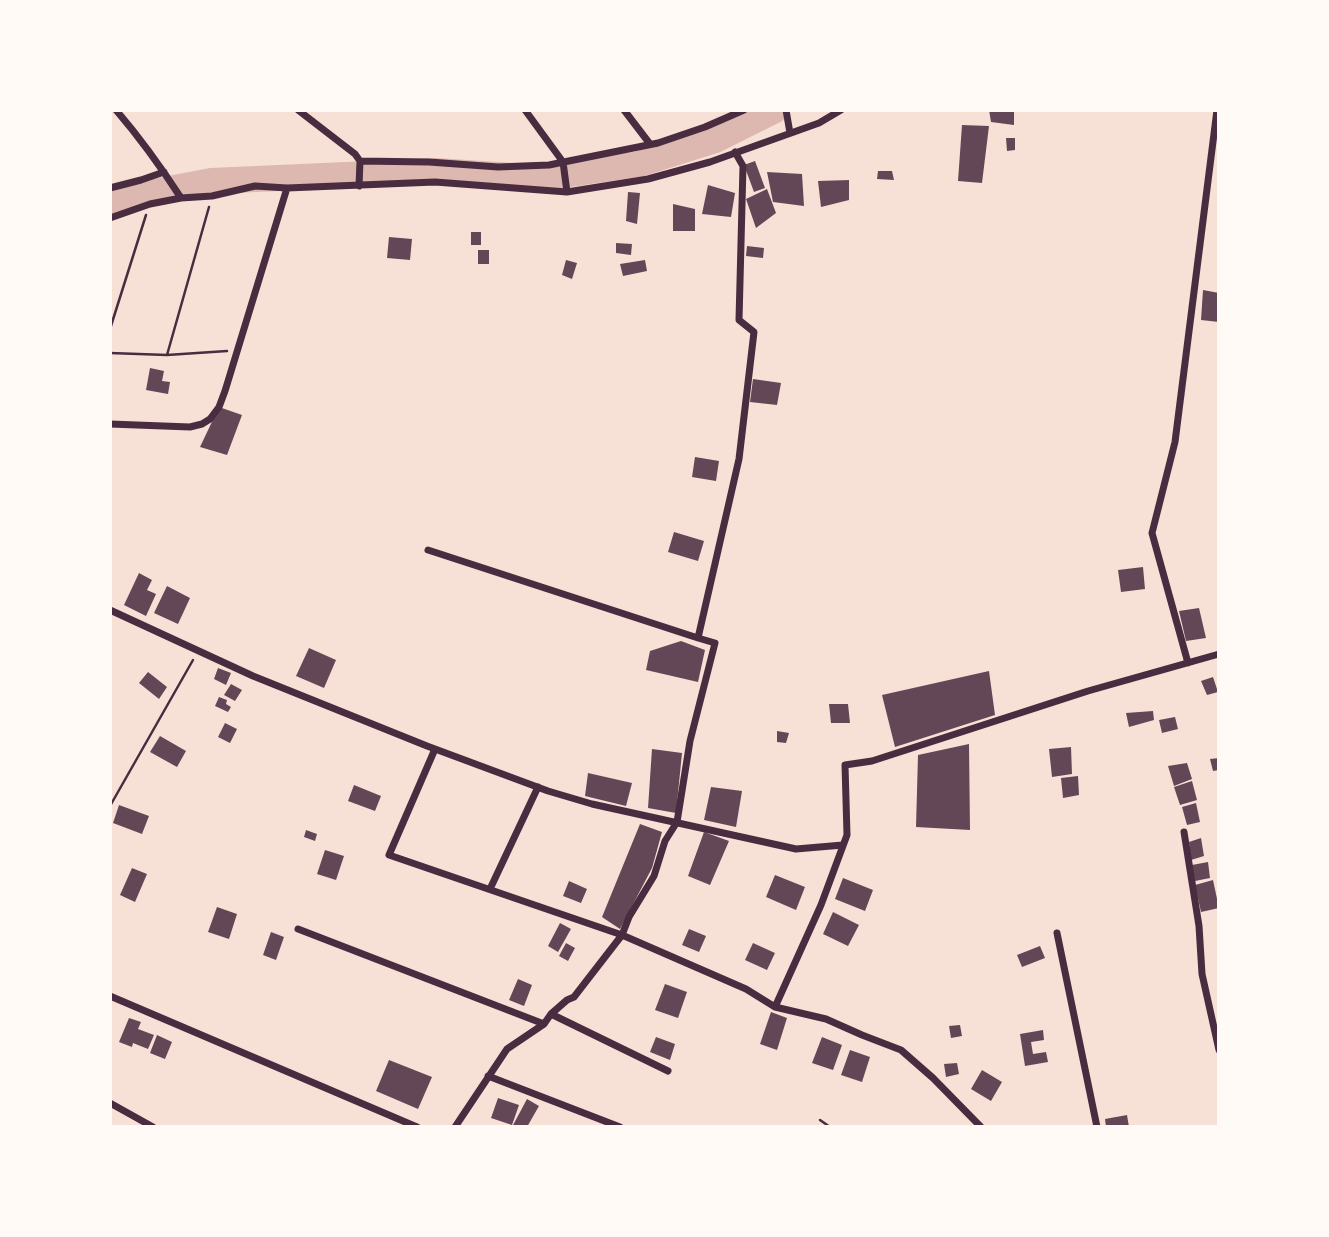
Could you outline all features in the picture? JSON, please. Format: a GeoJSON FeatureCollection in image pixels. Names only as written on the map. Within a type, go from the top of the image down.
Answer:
{"type":"FeatureCollection","features":[{"type":"Feature","properties":{"kind":"street"},"geometry":{"type":"LineString","coordinates":[[116,110],[181,198]]}},
{"type":"Feature","properties":{"kind":"street"},"geometry":{"type":"LineString","coordinates":[[298,110],[355,154],[360,162],[359,186]]}},
{"type":"Feature","properties":{"kind":"street"},"geometry":{"type":"LineString","coordinates":[[525,110],[563,162],[567,192]]}},
{"type":"Feature","properties":{"kind":"street"},"geometry":{"type":"LineString","coordinates":[[624,110],[650,144]]}},
{"type":"Feature","properties":{"kind":"street"},"geometry":{"type":"LineString","coordinates":[[360,162],[429,162],[498,167],[549,165],[658,143],[744,110]]}},
{"type":"Feature","properties":{"kind":"street"},"geometry":{"type":"LineString","coordinates":[[786,110],[790,133]]}},
{"type":"Feature","properties":{"kind":"street"},"geometry":{"type":"LineString","coordinates":[[110,218],[150,204],[212,196],[255,186],[288,188],[435,182],[567,192],[649,179],[710,162],[819,123],[841,110]]}},
{"type":"Feature","properties":{"kind":"street"},"geometry":{"type":"LineString","coordinates":[[1188,663],[1153,533],[1175,442],[1217,110]]}},
{"type":"Feature","properties":{"kind":"street"},"geometry":{"type":"LineString","coordinates":[[698,638],[739,459],[754,332],[739,320],[743,166],[735,152]]}},
{"type":"Feature","properties":{"kind":"street"},"geometry":{"type":"LineString","coordinates":[[110,188],[164,172]]}},
{"type":"Feature","properties":{"kind":"street"},"geometry":{"type":"LineString","coordinates":[[110,424],[190,428],[210,419],[219,407],[233,371],[288,188]]}},
{"type":"Feature","properties":{"kind":"street"},"geometry":{"type":"LineString","coordinates":[[428,550],[715,643],[690,741],[677,822],[665,841],[654,876],[629,917],[622,935],[574,997],[551,1014],[544,1024],[507,1049],[455,1127]]}},
{"type":"Feature","properties":{"kind":"street"},"geometry":{"type":"LineString","coordinates":[[110,610],[266,681],[538,788],[592,804],[796,849],[842,845]]}},
{"type":"Feature","properties":{"kind":"street"},"geometry":{"type":"LineString","coordinates":[[775,1007],[821,905],[846,835],[845,765],[872,761],[1088,691],[1219,654]]}},
{"type":"Feature","properties":{"kind":"street"},"geometry":{"type":"LineString","coordinates":[[435,749],[389,855],[622,935],[746,989],[775,1007],[826,1019],[901,1050],[981,1127]]}},
{"type":"Feature","properties":{"kind":"street"},"geometry":{"type":"LineString","coordinates":[[490,889],[538,788]]}},
{"type":"Feature","properties":{"kind":"street"},"geometry":{"type":"LineString","coordinates":[[1184,832],[1199,926],[1202,974],[1219,1050]]}},
{"type":"Feature","properties":{"kind":"street"},"geometry":{"type":"LineString","coordinates":[[298,929],[544,1024]]}},
{"type":"Feature","properties":{"kind":"street"},"geometry":{"type":"LineString","coordinates":[[1057,933],[1097,1127]]}},
{"type":"Feature","properties":{"kind":"street"},"geometry":{"type":"LineString","coordinates":[[110,996],[418,1127]]}},
{"type":"Feature","properties":{"kind":"street"},"geometry":{"type":"LineString","coordinates":[[551,1014],[668,1071]]}},
{"type":"Feature","properties":{"kind":"street"},"geometry":{"type":"LineString","coordinates":[[488,1076],[620,1127]]}},
{"type":"Feature","properties":{"kind":"street"},"geometry":{"type":"LineString","coordinates":[[110,1103],[153,1127]]}},
{"type":"Feature","properties":{"kind":"path"},"geometry":{"type":"LineString","coordinates":[[167,355],[212,196]]}},
{"type":"Feature","properties":{"kind":"path"},"geometry":{"type":"LineString","coordinates":[[110,329],[150,204]]}},
{"type":"Feature","properties":{"kind":"path"},"geometry":{"type":"LineString","coordinates":[[110,353],[167,355],[238,351]]}},
{"type":"Feature","properties":{"kind":"path"},"geometry":{"type":"LineString","coordinates":[[110,806],[198,651]]}},
{"type":"Feature","properties":{"kind":"path"},"geometry":{"type":"LineString","coordinates":[[820,1120],[830,1127]]}},
{"type":"Feature","properties":{"kind":"building"},"geometry":{"type":"Polygon","coordinates":[[[989,110],[1014,110],[1014,125],[991,122],[989,110]]]}},
{"type":"Feature","properties":{"kind":"building"},"geometry":{"type":"Polygon","coordinates":[[[962,125],[989,126],[982,183],[958,181],[962,125]]]}},
{"type":"Feature","properties":{"kind":"building"},"geometry":{"type":"Polygon","coordinates":[[[1006,138],[1015,138],[1015,150],[1007,151],[1006,138]]]}},
{"type":"Feature","properties":{"kind":"building"},"geometry":{"type":"Polygon","coordinates":[[[755,161],[765,188],[754,192],[744,165],[755,161]]]}},
{"type":"Feature","properties":{"kind":"building"},"geometry":{"type":"Polygon","coordinates":[[[878,171],[892,171],[894,180],[877,179],[878,171]]]}},
{"type":"Feature","properties":{"kind":"building"},"geometry":{"type":"Polygon","coordinates":[[[767,172],[802,174],[804,206],[773,202],[767,172]]]}},
{"type":"Feature","properties":{"kind":"building"},"geometry":{"type":"Polygon","coordinates":[[[849,180],[849,200],[821,207],[818,181],[849,180]]]}},
{"type":"Feature","properties":{"kind":"building"},"geometry":{"type":"Polygon","coordinates":[[[708,185],[735,193],[731,217],[702,214],[708,185]]]}},
{"type":"Feature","properties":{"kind":"building"},"geometry":{"type":"Polygon","coordinates":[[[767,189],[776,213],[756,228],[746,199],[767,189]]]}},
{"type":"Feature","properties":{"kind":"building"},"geometry":{"type":"Polygon","coordinates":[[[628,192],[640,193],[637,224],[626,221],[628,192]]]}},
{"type":"Feature","properties":{"kind":"building"},"geometry":{"type":"Polygon","coordinates":[[[673,204],[695,209],[695,231],[673,231],[673,204]]]}},
{"type":"Feature","properties":{"kind":"building"},"geometry":{"type":"Polygon","coordinates":[[[471,232],[481,232],[481,245],[471,245],[471,232]]]}},
{"type":"Feature","properties":{"kind":"building"},"geometry":{"type":"Polygon","coordinates":[[[389,237],[412,239],[410,260],[387,258],[389,237]]]}},
{"type":"Feature","properties":{"kind":"building"},"geometry":{"type":"Polygon","coordinates":[[[616,243],[632,244],[631,255],[616,253],[616,243]]]}},
{"type":"Feature","properties":{"kind":"building"},"geometry":{"type":"Polygon","coordinates":[[[747,246],[764,248],[763,258],[746,256],[747,246]]]}},
{"type":"Feature","properties":{"kind":"building"},"geometry":{"type":"Polygon","coordinates":[[[478,250],[489,250],[489,264],[478,264],[478,250]]]}},
{"type":"Feature","properties":{"kind":"building"},"geometry":{"type":"Polygon","coordinates":[[[566,260],[577,263],[572,279],[562,275],[566,260]]]}},
{"type":"Feature","properties":{"kind":"building"},"geometry":{"type":"Polygon","coordinates":[[[645,260],[647,271],[623,276],[620,264],[645,260]]]}},
{"type":"Feature","properties":{"kind":"building"},"geometry":{"type":"Polygon","coordinates":[[[1203,290],[1219,293],[1219,322],[1201,320],[1203,290]]]}},
{"type":"Feature","properties":{"kind":"building"},"geometry":{"type":"Polygon","coordinates":[[[150,368],[164,371],[162,381],[170,382],[168,394],[146,390],[150,368]]]}},
{"type":"Feature","properties":{"kind":"building"},"geometry":{"type":"Polygon","coordinates":[[[753,379],[781,383],[777,405],[750,402],[753,379]]]}},
{"type":"Feature","properties":{"kind":"building"},"geometry":{"type":"Polygon","coordinates":[[[219,407],[242,415],[227,455],[200,447],[219,407]]]}},
{"type":"Feature","properties":{"kind":"building"},"geometry":{"type":"Polygon","coordinates":[[[695,457],[719,461],[716,481],[692,477],[695,457]]]}},
{"type":"Feature","properties":{"kind":"building"},"geometry":{"type":"Polygon","coordinates":[[[674,532],[704,541],[698,561],[668,552],[674,532]]]}},
{"type":"Feature","properties":{"kind":"building"},"geometry":{"type":"Polygon","coordinates":[[[1143,567],[1145,589],[1121,592],[1118,570],[1143,567]]]}},
{"type":"Feature","properties":{"kind":"building"},"geometry":{"type":"Polygon","coordinates":[[[139,573],[152,580],[147,590],[156,594],[146,616],[124,605],[139,573]]]}},
{"type":"Feature","properties":{"kind":"building"},"geometry":{"type":"Polygon","coordinates":[[[167,586],[190,598],[178,624],[154,613],[167,586]]]}},
{"type":"Feature","properties":{"kind":"building"},"geometry":{"type":"Polygon","coordinates":[[[1199,608],[1206,638],[1186,641],[1179,611],[1199,608]]]}},
{"type":"Feature","properties":{"kind":"building"},"geometry":{"type":"Polygon","coordinates":[[[681,641],[705,650],[698,682],[646,670],[650,651],[681,641]]]}},
{"type":"Feature","properties":{"kind":"building"},"geometry":{"type":"Polygon","coordinates":[[[309,648],[336,660],[324,688],[296,676],[309,648]]]}},
{"type":"Feature","properties":{"kind":"building"},"geometry":{"type":"Polygon","coordinates":[[[218,668],[231,673],[226,685],[214,679],[218,668]]]}},
{"type":"Feature","properties":{"kind":"building"},"geometry":{"type":"Polygon","coordinates":[[[989,671],[995,715],[895,747],[882,695],[989,671]]]}},
{"type":"Feature","properties":{"kind":"building"},"geometry":{"type":"Polygon","coordinates":[[[148,672],[167,687],[159,699],[139,683],[148,672]]]}},
{"type":"Feature","properties":{"kind":"building"},"geometry":{"type":"Polygon","coordinates":[[[1213,677],[1218,692],[1207,695],[1201,681],[1213,677]]]}},
{"type":"Feature","properties":{"kind":"building"},"geometry":{"type":"Polygon","coordinates":[[[231,684],[242,690],[235,701],[224,695],[231,684]]]}},
{"type":"Feature","properties":{"kind":"building"},"geometry":{"type":"Polygon","coordinates":[[[219,697],[227,700],[226,704],[231,707],[228,712],[215,706],[219,697]]]}},
{"type":"Feature","properties":{"kind":"building"},"geometry":{"type":"Polygon","coordinates":[[[829,704],[848,704],[850,723],[831,723],[829,704]]]}},
{"type":"Feature","properties":{"kind":"building"},"geometry":{"type":"Polygon","coordinates":[[[1153,711],[1154,720],[1129,727],[1126,713],[1153,711]]]}},
{"type":"Feature","properties":{"kind":"building"},"geometry":{"type":"Polygon","coordinates":[[[1175,717],[1178,729],[1162,733],[1159,720],[1175,717]]]}},
{"type":"Feature","properties":{"kind":"building"},"geometry":{"type":"Polygon","coordinates":[[[225,723],[237,729],[230,743],[218,737],[225,723]]]}},
{"type":"Feature","properties":{"kind":"building"},"geometry":{"type":"Polygon","coordinates":[[[777,731],[789,733],[786,743],[777,742],[777,731]]]}},
{"type":"Feature","properties":{"kind":"building"},"geometry":{"type":"Polygon","coordinates":[[[160,736],[186,751],[177,767],[150,752],[160,736]]]}},
{"type":"Feature","properties":{"kind":"building"},"geometry":{"type":"Polygon","coordinates":[[[969,744],[970,830],[916,827],[918,755],[969,744]]]}},
{"type":"Feature","properties":{"kind":"building"},"geometry":{"type":"Polygon","coordinates":[[[1071,747],[1072,774],[1052,777],[1049,749],[1071,747]]]}},
{"type":"Feature","properties":{"kind":"building"},"geometry":{"type":"Polygon","coordinates":[[[652,749],[682,753],[676,813],[648,808],[652,749]]]}},
{"type":"Feature","properties":{"kind":"building"},"geometry":{"type":"Polygon","coordinates":[[[1219,758],[1219,770],[1213,771],[1210,759],[1219,758]]]}},
{"type":"Feature","properties":{"kind":"building"},"geometry":{"type":"Polygon","coordinates":[[[1187,763],[1192,779],[1174,786],[1168,766],[1187,763]]]}},
{"type":"Feature","properties":{"kind":"building"},"geometry":{"type":"Polygon","coordinates":[[[588,773],[632,783],[626,806],[585,796],[588,773]]]}},
{"type":"Feature","properties":{"kind":"building"},"geometry":{"type":"Polygon","coordinates":[[[1078,776],[1079,795],[1063,798],[1061,778],[1078,776]]]}},
{"type":"Feature","properties":{"kind":"building"},"geometry":{"type":"Polygon","coordinates":[[[1192,781],[1197,800],[1180,805],[1174,787],[1192,781]]]}},
{"type":"Feature","properties":{"kind":"building"},"geometry":{"type":"Polygon","coordinates":[[[354,785],[381,796],[375,811],[348,801],[354,785]]]}},
{"type":"Feature","properties":{"kind":"building"},"geometry":{"type":"Polygon","coordinates":[[[711,787],[742,791],[736,827],[704,820],[711,787]]]}},
{"type":"Feature","properties":{"kind":"building"},"geometry":{"type":"Polygon","coordinates":[[[1196,803],[1200,822],[1187,825],[1182,807],[1196,803]]]}},
{"type":"Feature","properties":{"kind":"building"},"geometry":{"type":"Polygon","coordinates":[[[119,805],[149,816],[142,834],[113,823],[119,805]]]}},
{"type":"Feature","properties":{"kind":"building"},"geometry":{"type":"Polygon","coordinates":[[[640,824],[662,832],[652,868],[620,929],[602,917],[640,824]]]}},
{"type":"Feature","properties":{"kind":"building"},"geometry":{"type":"Polygon","coordinates":[[[306,830],[317,834],[315,841],[304,837],[306,830]]]}},
{"type":"Feature","properties":{"kind":"building"},"geometry":{"type":"Polygon","coordinates":[[[704,832],[729,841],[710,885],[688,876],[704,832]]]}},
{"type":"Feature","properties":{"kind":"building"},"geometry":{"type":"Polygon","coordinates":[[[1201,838],[1204,856],[1191,860],[1189,842],[1201,838]]]}},
{"type":"Feature","properties":{"kind":"building"},"geometry":{"type":"Polygon","coordinates":[[[325,850],[344,856],[336,880],[317,874],[325,850]]]}},
{"type":"Feature","properties":{"kind":"building"},"geometry":{"type":"Polygon","coordinates":[[[1208,862],[1210,878],[1195,881],[1192,865],[1208,862]]]}},
{"type":"Feature","properties":{"kind":"building"},"geometry":{"type":"Polygon","coordinates":[[[132,868],[147,874],[135,902],[120,895],[132,868]]]}},
{"type":"Feature","properties":{"kind":"building"},"geometry":{"type":"Polygon","coordinates":[[[775,875],[805,887],[796,910],[766,897],[775,875]]]}},
{"type":"Feature","properties":{"kind":"building"},"geometry":{"type":"Polygon","coordinates":[[[843,878],[873,890],[865,911],[835,899],[843,878]]]}},
{"type":"Feature","properties":{"kind":"building"},"geometry":{"type":"Polygon","coordinates":[[[1213,880],[1219,908],[1201,912],[1195,885],[1213,880]]]}},
{"type":"Feature","properties":{"kind":"building"},"geometry":{"type":"Polygon","coordinates":[[[569,881],[587,889],[581,903],[563,896],[569,881]]]}},
{"type":"Feature","properties":{"kind":"building"},"geometry":{"type":"Polygon","coordinates":[[[217,907],[237,914],[229,939],[208,932],[217,907]]]}},
{"type":"Feature","properties":{"kind":"building"},"geometry":{"type":"Polygon","coordinates":[[[833,912],[859,925],[848,946],[823,934],[833,912]]]}},
{"type":"Feature","properties":{"kind":"building"},"geometry":{"type":"Polygon","coordinates":[[[560,923],[571,929],[558,952],[548,946],[560,923]]]}},
{"type":"Feature","properties":{"kind":"building"},"geometry":{"type":"Polygon","coordinates":[[[689,929],[706,936],[699,952],[682,945],[689,929]]]}},
{"type":"Feature","properties":{"kind":"building"},"geometry":{"type":"Polygon","coordinates":[[[271,932],[284,937],[276,960],[263,955],[271,932]]]}},
{"type":"Feature","properties":{"kind":"building"},"geometry":{"type":"Polygon","coordinates":[[[566,943],[575,948],[568,961],[559,956],[566,943]]]}},
{"type":"Feature","properties":{"kind":"building"},"geometry":{"type":"Polygon","coordinates":[[[753,943],[775,953],[767,970],[745,960],[753,943]]]}},
{"type":"Feature","properties":{"kind":"building"},"geometry":{"type":"Polygon","coordinates":[[[1040,946],[1045,958],[1022,967],[1017,955],[1040,946]]]}},
{"type":"Feature","properties":{"kind":"building"},"geometry":{"type":"Polygon","coordinates":[[[518,979],[532,985],[524,1006],[509,1000],[518,979]]]}},
{"type":"Feature","properties":{"kind":"building"},"geometry":{"type":"Polygon","coordinates":[[[665,984],[687,992],[678,1018],[655,1010],[665,984]]]}},
{"type":"Feature","properties":{"kind":"building"},"geometry":{"type":"Polygon","coordinates":[[[771,1012],[787,1018],[777,1050],[760,1044],[771,1012]]]}},
{"type":"Feature","properties":{"kind":"building"},"geometry":{"type":"Polygon","coordinates":[[[129,1018],[141,1022],[138,1029],[154,1035],[148,1049],[133,1043],[132,1047],[119,1042],[129,1018]]]}},
{"type":"Feature","properties":{"kind":"building"},"geometry":{"type":"Polygon","coordinates":[[[960,1025],[962,1036],[951,1038],[949,1026],[960,1025]]]}},
{"type":"Feature","properties":{"kind":"building"},"geometry":{"type":"Polygon","coordinates":[[[1043,1030],[1044,1040],[1031,1042],[1033,1054],[1046,1052],[1048,1062],[1025,1066],[1020,1034],[1043,1030]]]}},
{"type":"Feature","properties":{"kind":"building"},"geometry":{"type":"Polygon","coordinates":[[[157,1035],[172,1042],[165,1059],[150,1053],[157,1035]]]}},
{"type":"Feature","properties":{"kind":"building"},"geometry":{"type":"Polygon","coordinates":[[[656,1037],[675,1044],[670,1060],[650,1052],[656,1037]]]}},
{"type":"Feature","properties":{"kind":"building"},"geometry":{"type":"Polygon","coordinates":[[[822,1037],[842,1045],[833,1070],[812,1063],[822,1037]]]}},
{"type":"Feature","properties":{"kind":"building"},"geometry":{"type":"Polygon","coordinates":[[[850,1050],[870,1057],[862,1082],[841,1075],[850,1050]]]}},
{"type":"Feature","properties":{"kind":"building"},"geometry":{"type":"Polygon","coordinates":[[[389,1060],[432,1077],[418,1109],[376,1091],[389,1060]]]}},
{"type":"Feature","properties":{"kind":"building"},"geometry":{"type":"Polygon","coordinates":[[[957,1063],[959,1074],[946,1077],[944,1064],[957,1063]]]}},
{"type":"Feature","properties":{"kind":"building"},"geometry":{"type":"Polygon","coordinates":[[[982,1070],[1002,1082],[991,1101],[971,1089],[982,1070]]]}},
{"type":"Feature","properties":{"kind":"building"},"geometry":{"type":"Polygon","coordinates":[[[498,1098],[519,1105],[512,1125],[491,1118],[498,1098]]]}},
{"type":"Feature","properties":{"kind":"building"},"geometry":{"type":"Polygon","coordinates":[[[527,1099],[539,1106],[527,1127],[512,1127],[527,1099]]]}},
{"type":"Feature","properties":{"kind":"building"},"geometry":{"type":"Polygon","coordinates":[[[1127,1115],[1129,1127],[1106,1127],[1105,1119],[1127,1115]]]}},
{"type":"Feature","properties":{"kind":"waterway"},"geometry":{"type":"LineString","coordinates":[[110,201],[211,181],[436,171],[543,178],[639,164],[715,140],[775,110]]}}]}
